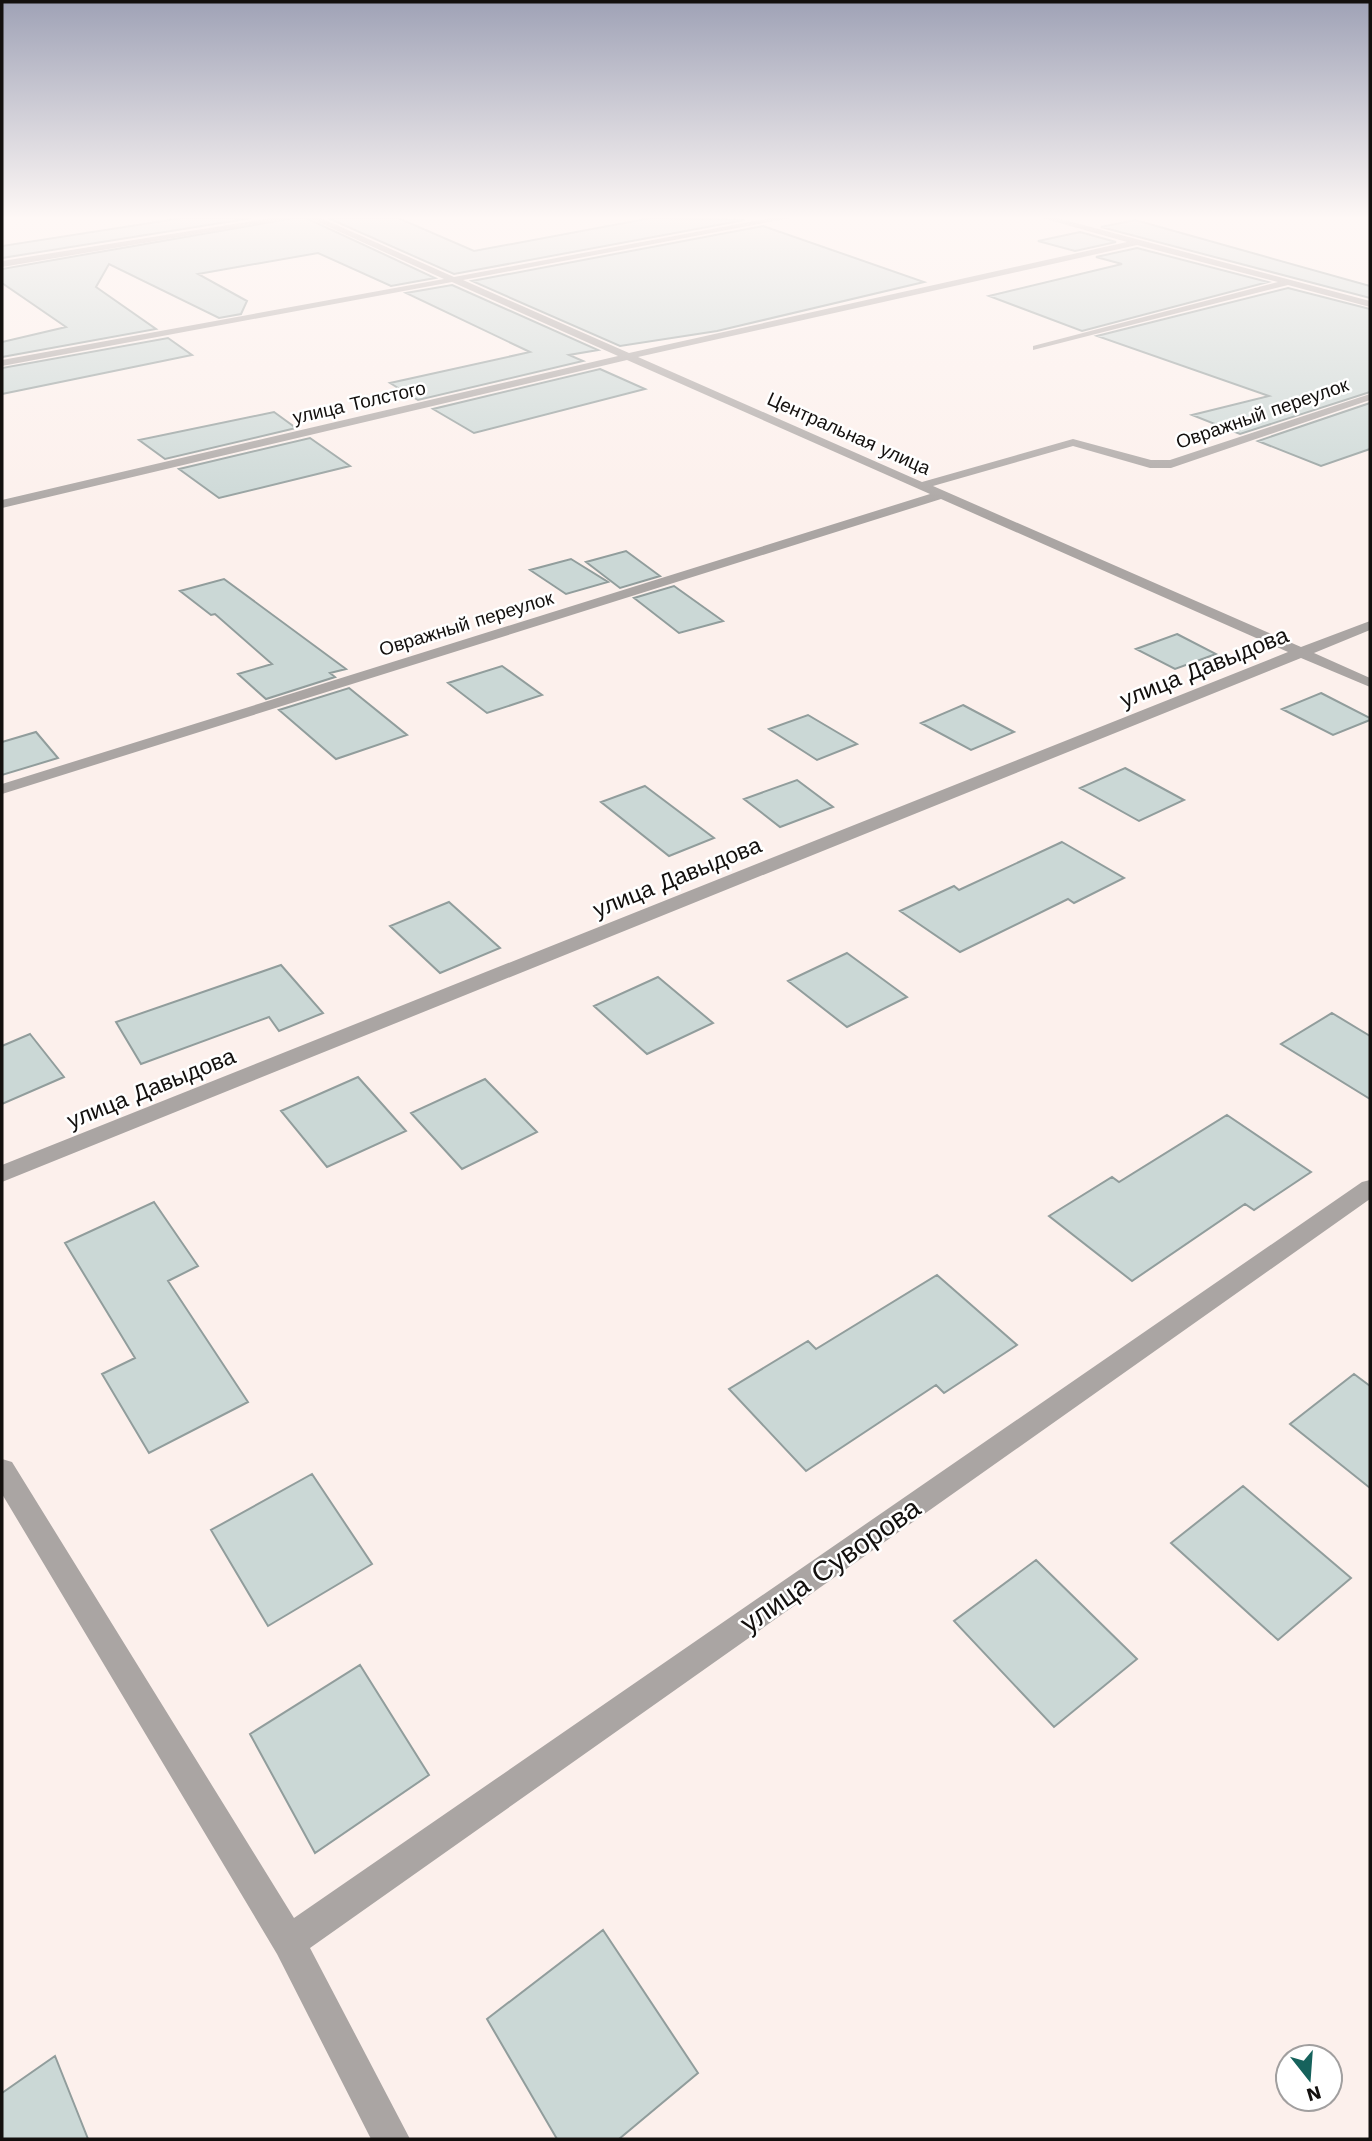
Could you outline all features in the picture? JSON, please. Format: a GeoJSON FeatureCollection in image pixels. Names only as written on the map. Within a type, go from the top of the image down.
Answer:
{"type":"FeatureCollection","features":[{"type":"Feature","properties":{"kind":"street"},"geometry":{"type":"LineString","coordinates":[[2,363],[244,318]]}},
{"type":"Feature","properties":{"kind":"street","name":"Центральная улица"},"geometry":{"type":"LineString","coordinates":[[542,318],[1370,683]]}},
{"type":"Feature","properties":{"kind":"street","name":"улица Толстого"},"geometry":{"type":"LineString","coordinates":[[2,503],[800,318]]}},
{"type":"Feature","properties":{"kind":"street"},"geometry":{"type":"LineString","coordinates":[[1037,348],[1151,318]]}},
{"type":"Feature","properties":{"kind":"street","name":"Овражный переулок"},"geometry":{"type":"LineString","coordinates":[[924,485],[1073,442],[1150,464],[1171,464],[1370,397]]}},
{"type":"Feature","properties":{"kind":"street","name":"Овражный переулок"},"geometry":{"type":"LineString","coordinates":[[2,789],[943,494]]}},
{"type":"Feature","properties":{"kind":"street","name":"улица Давыдова"},"geometry":{"type":"LineString","coordinates":[[2,1174],[1370,625]]}},
{"type":"Feature","properties":{"kind":"street","name":"улица Суворова"},"geometry":{"type":"LineString","coordinates":[[289,1942],[1370,1188]]}},
{"type":"Feature","properties":{"kind":"street"},"geometry":{"type":"LineString","coordinates":[[2,1470],[289,1942],[391,2139]]}},
{"type":"Feature","properties":{"kind":"building"},"geometry":{"type":"Polygon","coordinates":[[[53,318],[140,318],[156,329],[2,357],[2,342],[66,327],[53,318]]]}},
{"type":"Feature","properties":{"kind":"building"},"geometry":{"type":"Polygon","coordinates":[[[458,318],[526,318],[598,350],[569,355],[583,361],[418,400],[390,383],[530,352],[458,318]]]}},
{"type":"Feature","properties":{"kind":"building"},"geometry":{"type":"Polygon","coordinates":[[[556,318],[772,318],[717,331],[620,346],[556,318]]]}},
{"type":"Feature","properties":{"kind":"building"},"geometry":{"type":"Polygon","coordinates":[[[1047,318],[1132,318],[1082,331],[1047,318]]]}},
{"type":"Feature","properties":{"kind":"building"},"geometry":{"type":"Polygon","coordinates":[[[1169,318],[1370,318],[1370,392],[1240,434],[1192,415],[1269,396],[1097,336],[1169,318]]]}},
{"type":"Feature","properties":{"kind":"building"},"geometry":{"type":"Polygon","coordinates":[[[168,338],[192,355],[2,394],[2,368],[168,338]]]}},
{"type":"Feature","properties":{"kind":"building"},"geometry":{"type":"Polygon","coordinates":[[[600,369],[645,389],[474,433],[433,409],[600,369]]]}},
{"type":"Feature","properties":{"kind":"building"},"geometry":{"type":"Polygon","coordinates":[[[1370,403],[1370,449],[1321,466],[1258,441],[1370,403]]]}},
{"type":"Feature","properties":{"kind":"building"},"geometry":{"type":"Polygon","coordinates":[[[274,412],[296,428],[165,459],[139,440],[274,412]]]}},
{"type":"Feature","properties":{"kind":"building"},"geometry":{"type":"Polygon","coordinates":[[[310,438],[350,466],[219,498],[179,469],[310,438]]]}},
{"type":"Feature","properties":{"kind":"building"},"geometry":{"type":"Polygon","coordinates":[[[626,551],[660,576],[620,588],[586,562],[626,551]]]}},
{"type":"Feature","properties":{"kind":"building"},"geometry":{"type":"Polygon","coordinates":[[[571,559],[608,582],[566,594],[530,570],[571,559]]]}},
{"type":"Feature","properties":{"kind":"building"},"geometry":{"type":"Polygon","coordinates":[[[224,579],[346,669],[330,673],[335,677],[266,699],[238,674],[272,664],[215,614],[211,615],[180,591],[224,579]]]}},
{"type":"Feature","properties":{"kind":"building"},"geometry":{"type":"Polygon","coordinates":[[[674,586],[723,621],[679,633],[634,598],[674,586]]]}},
{"type":"Feature","properties":{"kind":"building"},"geometry":{"type":"Polygon","coordinates":[[[1177,634],[1216,654],[1175,669],[1136,649],[1177,634]]]}},
{"type":"Feature","properties":{"kind":"building"},"geometry":{"type":"Polygon","coordinates":[[[502,666],[542,695],[487,713],[448,683],[502,666]]]}},
{"type":"Feature","properties":{"kind":"building"},"geometry":{"type":"Polygon","coordinates":[[[349,688],[407,735],[336,759],[279,710],[349,688]]]}},
{"type":"Feature","properties":{"kind":"building"},"geometry":{"type":"Polygon","coordinates":[[[1321,693],[1370,720],[1333,735],[1282,709],[1321,693]]]}},
{"type":"Feature","properties":{"kind":"building"},"geometry":{"type":"Polygon","coordinates":[[[963,705],[1014,732],[971,750],[921,723],[963,705]]]}},
{"type":"Feature","properties":{"kind":"building"},"geometry":{"type":"Polygon","coordinates":[[[808,715],[857,744],[817,760],[769,729],[808,715]]]}},
{"type":"Feature","properties":{"kind":"building"},"geometry":{"type":"Polygon","coordinates":[[[36,732],[58,758],[2,775],[2,742],[36,732]]]}},
{"type":"Feature","properties":{"kind":"building"},"geometry":{"type":"Polygon","coordinates":[[[1125,768],[1184,800],[1139,821],[1080,788],[1125,768]]]}},
{"type":"Feature","properties":{"kind":"building"},"geometry":{"type":"Polygon","coordinates":[[[797,780],[833,807],[780,827],[744,799],[797,780]]]}},
{"type":"Feature","properties":{"kind":"building"},"geometry":{"type":"Polygon","coordinates":[[[645,786],[714,838],[669,856],[601,802],[645,786]]]}},
{"type":"Feature","properties":{"kind":"building"},"geometry":{"type":"Polygon","coordinates":[[[1062,842],[1124,878],[1074,903],[1068,899],[960,952],[900,911],[954,886],[959,890],[1062,842]]]}},
{"type":"Feature","properties":{"kind":"building"},"geometry":{"type":"Polygon","coordinates":[[[449,902],[500,948],[440,973],[390,926],[449,902]]]}},
{"type":"Feature","properties":{"kind":"building"},"geometry":{"type":"Polygon","coordinates":[[[847,953],[907,997],[847,1027],[788,981],[847,953]]]}},
{"type":"Feature","properties":{"kind":"building"},"geometry":{"type":"Polygon","coordinates":[[[281,965],[323,1013],[279,1031],[269,1017],[141,1064],[116,1022],[281,965]]]}},
{"type":"Feature","properties":{"kind":"building"},"geometry":{"type":"Polygon","coordinates":[[[658,977],[713,1023],[647,1054],[594,1006],[658,977]]]}},
{"type":"Feature","properties":{"kind":"building"},"geometry":{"type":"Polygon","coordinates":[[[1332,1013],[1370,1036],[1370,1099],[1281,1044],[1332,1013]]]}},
{"type":"Feature","properties":{"kind":"building"},"geometry":{"type":"Polygon","coordinates":[[[30,1034],[64,1077],[2,1104],[2,1046],[30,1034]]]}},
{"type":"Feature","properties":{"kind":"building"},"geometry":{"type":"Polygon","coordinates":[[[358,1077],[406,1131],[327,1167],[281,1111],[358,1077]]]}},
{"type":"Feature","properties":{"kind":"building"},"geometry":{"type":"Polygon","coordinates":[[[485,1079],[537,1132],[462,1169],[411,1113],[485,1079]]]}},
{"type":"Feature","properties":{"kind":"building"},"geometry":{"type":"Polygon","coordinates":[[[1227,1115],[1311,1172],[1254,1210],[1245,1204],[1132,1281],[1049,1216],[1112,1177],[1119,1182],[1227,1115]]]}},
{"type":"Feature","properties":{"kind":"building"},"geometry":{"type":"Polygon","coordinates":[[[154,1202],[198,1266],[168,1281],[248,1402],[149,1453],[102,1374],[135,1358],[65,1243],[154,1202]]]}},
{"type":"Feature","properties":{"kind":"building"},"geometry":{"type":"Polygon","coordinates":[[[937,1275],[1017,1345],[944,1393],[936,1385],[806,1471],[729,1389],[808,1341],[816,1349],[937,1275]]]}},
{"type":"Feature","properties":{"kind":"building"},"geometry":{"type":"Polygon","coordinates":[[[1354,1374],[1370,1386],[1370,1488],[1290,1424],[1354,1374]]]}},
{"type":"Feature","properties":{"kind":"building"},"geometry":{"type":"Polygon","coordinates":[[[312,1474],[372,1564],[268,1626],[211,1530],[312,1474]]]}},
{"type":"Feature","properties":{"kind":"building"},"geometry":{"type":"Polygon","coordinates":[[[1243,1486],[1351,1578],[1278,1640],[1171,1543],[1243,1486]]]}},
{"type":"Feature","properties":{"kind":"building"},"geometry":{"type":"Polygon","coordinates":[[[1036,1560],[1137,1659],[1054,1727],[954,1621],[1036,1560]]]}},
{"type":"Feature","properties":{"kind":"building"},"geometry":{"type":"Polygon","coordinates":[[[360,1665],[429,1775],[315,1853],[250,1734],[360,1665]]]}},
{"type":"Feature","properties":{"kind":"building"},"geometry":{"type":"Polygon","coordinates":[[[603,1930],[698,2073],[619,2139],[557,2139],[487,2019],[603,1930]]]}},
{"type":"Feature","properties":{"kind":"building"},"geometry":{"type":"Polygon","coordinates":[[[55,2056],[88,2139],[2,2139],[2,2093],[55,2056]]]}}]}
